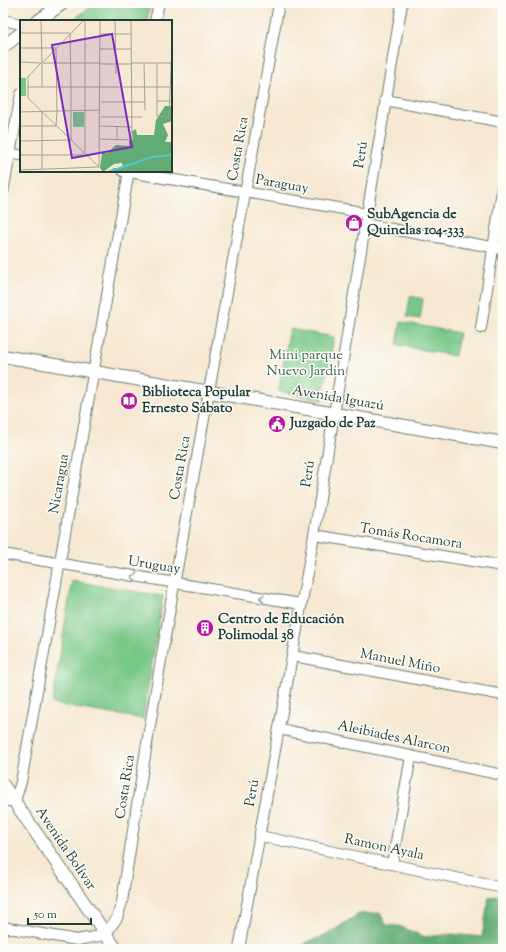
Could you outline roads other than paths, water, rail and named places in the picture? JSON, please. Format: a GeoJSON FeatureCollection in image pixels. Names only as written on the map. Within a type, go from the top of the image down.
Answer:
{"type":"FeatureCollection","features":[{"type":"Feature","properties":{"kind":"main road"},"geometry":{"type":"LineString","coordinates":[[39,20],[63,3]]}},
{"type":"Feature","properties":{"kind":"main road"},"geometry":{"type":"LineString","coordinates":[[3,47],[20,34]]}},
{"type":"Feature","properties":{"kind":"main road","name":"Avenida Iguazú"},"geometry":{"type":"LineString","coordinates":[[3,356],[503,443]]}},
{"type":"Feature","properties":{"kind":"main road","name":"Avenida Bolívar"},"geometry":{"type":"LineString","coordinates":[[3,785],[9,801],[116,949]]}},
{"type":"Feature","properties":{"kind":"street"},"geometry":{"type":"LineString","coordinates":[[156,20],[159,3]]}},
{"type":"Feature","properties":{"kind":"street","name":"Costa Rica"},"geometry":{"type":"LineString","coordinates":[[105,935],[117,918],[122,902],[138,796],[209,391],[246,192],[278,3]]}},
{"type":"Feature","properties":{"kind":"street","name":"Perú"},"geometry":{"type":"LineString","coordinates":[[239,949],[314,535],[365,219],[402,3]]}},
{"type":"Feature","properties":{"kind":"street"},"geometry":{"type":"LineString","coordinates":[[3,20],[20,24]]}},
{"type":"Feature","properties":{"kind":"street"},"geometry":{"type":"LineString","coordinates":[[3,192],[6,153],[20,98]]}},
{"type":"Feature","properties":{"kind":"street"},"geometry":{"type":"LineString","coordinates":[[385,100],[503,122]]}},
{"type":"Feature","properties":{"kind":"street"},"geometry":{"type":"LineString","coordinates":[[6,153],[20,156]]}},
{"type":"Feature","properties":{"kind":"street","name":"Nicaragua"},"geometry":{"type":"LineString","coordinates":[[9,801],[21,782],[94,371],[127,172]]}},
{"type":"Feature","properties":{"kind":"street","name":"Paraguay"},"geometry":{"type":"LineString","coordinates":[[133,172],[355,211],[365,219],[498,248]]}},
{"type":"Feature","properties":{"kind":"street"},"geometry":{"type":"LineString","coordinates":[[481,328],[498,248],[503,184]]}},
{"type":"Feature","properties":{"kind":"street","name":"Tomás Rocamora"},"geometry":{"type":"LineString","coordinates":[[314,535],[503,566]]}},
{"type":"Feature","properties":{"kind":"street","name":"Uruguay"},"geometry":{"type":"LineString","coordinates":[[3,554],[301,604]]}},
{"type":"Feature","properties":{"kind":"street","name":"Manuel Miño"},"geometry":{"type":"LineString","coordinates":[[293,656],[503,696]]}},
{"type":"Feature","properties":{"kind":"street","name":"Aleibiades Alarcon"},"geometry":{"type":"LineString","coordinates":[[279,729],[503,775]]}},
{"type":"Feature","properties":{"kind":"street"},"geometry":{"type":"LineString","coordinates":[[392,864],[411,756]]}},
{"type":"Feature","properties":{"kind":"street","name":"Ramon Ayala"},"geometry":{"type":"LineString","coordinates":[[260,836],[503,888]]}},
{"type":"Feature","properties":{"kind":"street"},"geometry":{"type":"LineString","coordinates":[[3,927],[77,940],[105,935]]}},
{"type":"Feature","properties":{"kind":"place","name":"SubAgencia de Quinelas 104-333"},"geometry":{"type":"Point","coordinates":[354,223]}},
{"type":"Feature","properties":{"kind":"place","name":"Biblioteca Popular Ernesto Sábato"},"geometry":{"type":"Point","coordinates":[129,401]}},
{"type":"Feature","properties":{"kind":"place","name":"Juzgado de Paz"},"geometry":{"type":"Point","coordinates":[277,424]}},
{"type":"Feature","properties":{"kind":"place","name":"Centro de Educación Polimodal 38"},"geometry":{"type":"Point","coordinates":[205,628]}},
{"type":"Feature","properties":{"kind":"park label","name":"Mini parque Nuevo Jardín"},"geometry":{"type":"Point","coordinates":[306,364]}}]}
